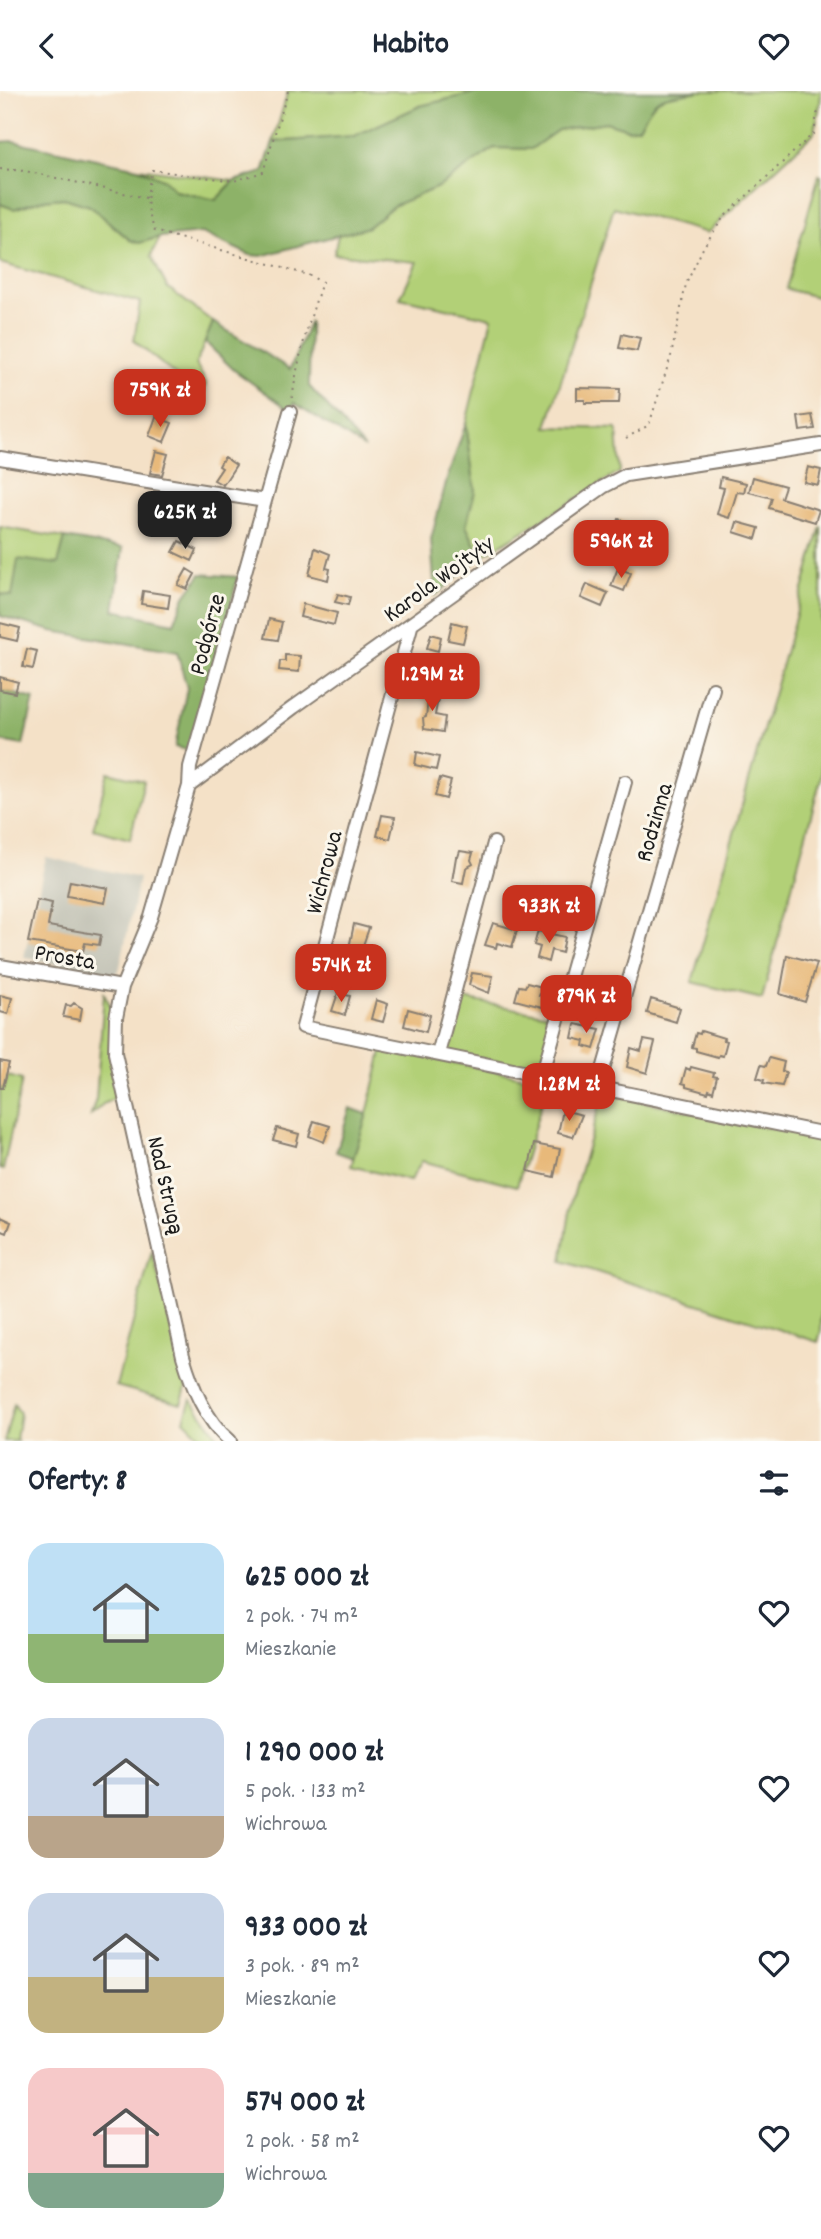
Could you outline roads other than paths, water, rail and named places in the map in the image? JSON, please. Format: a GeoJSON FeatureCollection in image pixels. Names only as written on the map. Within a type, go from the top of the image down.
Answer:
{"type":"FeatureCollection","features":[{"type":"Feature","properties":{"kind":"street","name":"Podgórze"},"geometry":{"type":"LineString","coordinates":[[189,786],[190,767],[290,412]]}},
{"type":"Feature","properties":{"kind":"street","name":"Karola Wojtyły"},"geometry":{"type":"LineString","coordinates":[[189,786],[294,707],[585,499],[626,475],[821,445]]}},
{"type":"Feature","properties":{"kind":"street"},"geometry":{"type":"LineString","coordinates":[[0,458],[265,501]]}},
{"type":"Feature","properties":{"kind":"street","name":"Wichrowa"},"geometry":{"type":"LineString","coordinates":[[412,623],[303,1027],[821,1133]]}},
{"type":"Feature","properties":{"kind":"street","name":"Rodzinna"},"geometry":{"type":"LineString","coordinates":[[598,1087],[713,689]]}},
{"type":"Feature","properties":{"kind":"street"},"geometry":{"type":"LineString","coordinates":[[542,1076],[625,782]]}},
{"type":"Feature","properties":{"kind":"street"},"geometry":{"type":"LineString","coordinates":[[122,987],[150,917],[189,786]]}},
{"type":"Feature","properties":{"kind":"street"},"geometry":{"type":"LineString","coordinates":[[438,1054],[494,843]]}},
{"type":"Feature","properties":{"kind":"street","name":"Prosta"},"geometry":{"type":"LineString","coordinates":[[0,965],[122,987]]}},
{"type":"Feature","properties":{"kind":"street","name":"Nad Strugą"},"geometry":{"type":"LineString","coordinates":[[122,987],[116,1018],[116,1052],[183,1356],[193,1390],[222,1434],[230,1441]]}}]}
